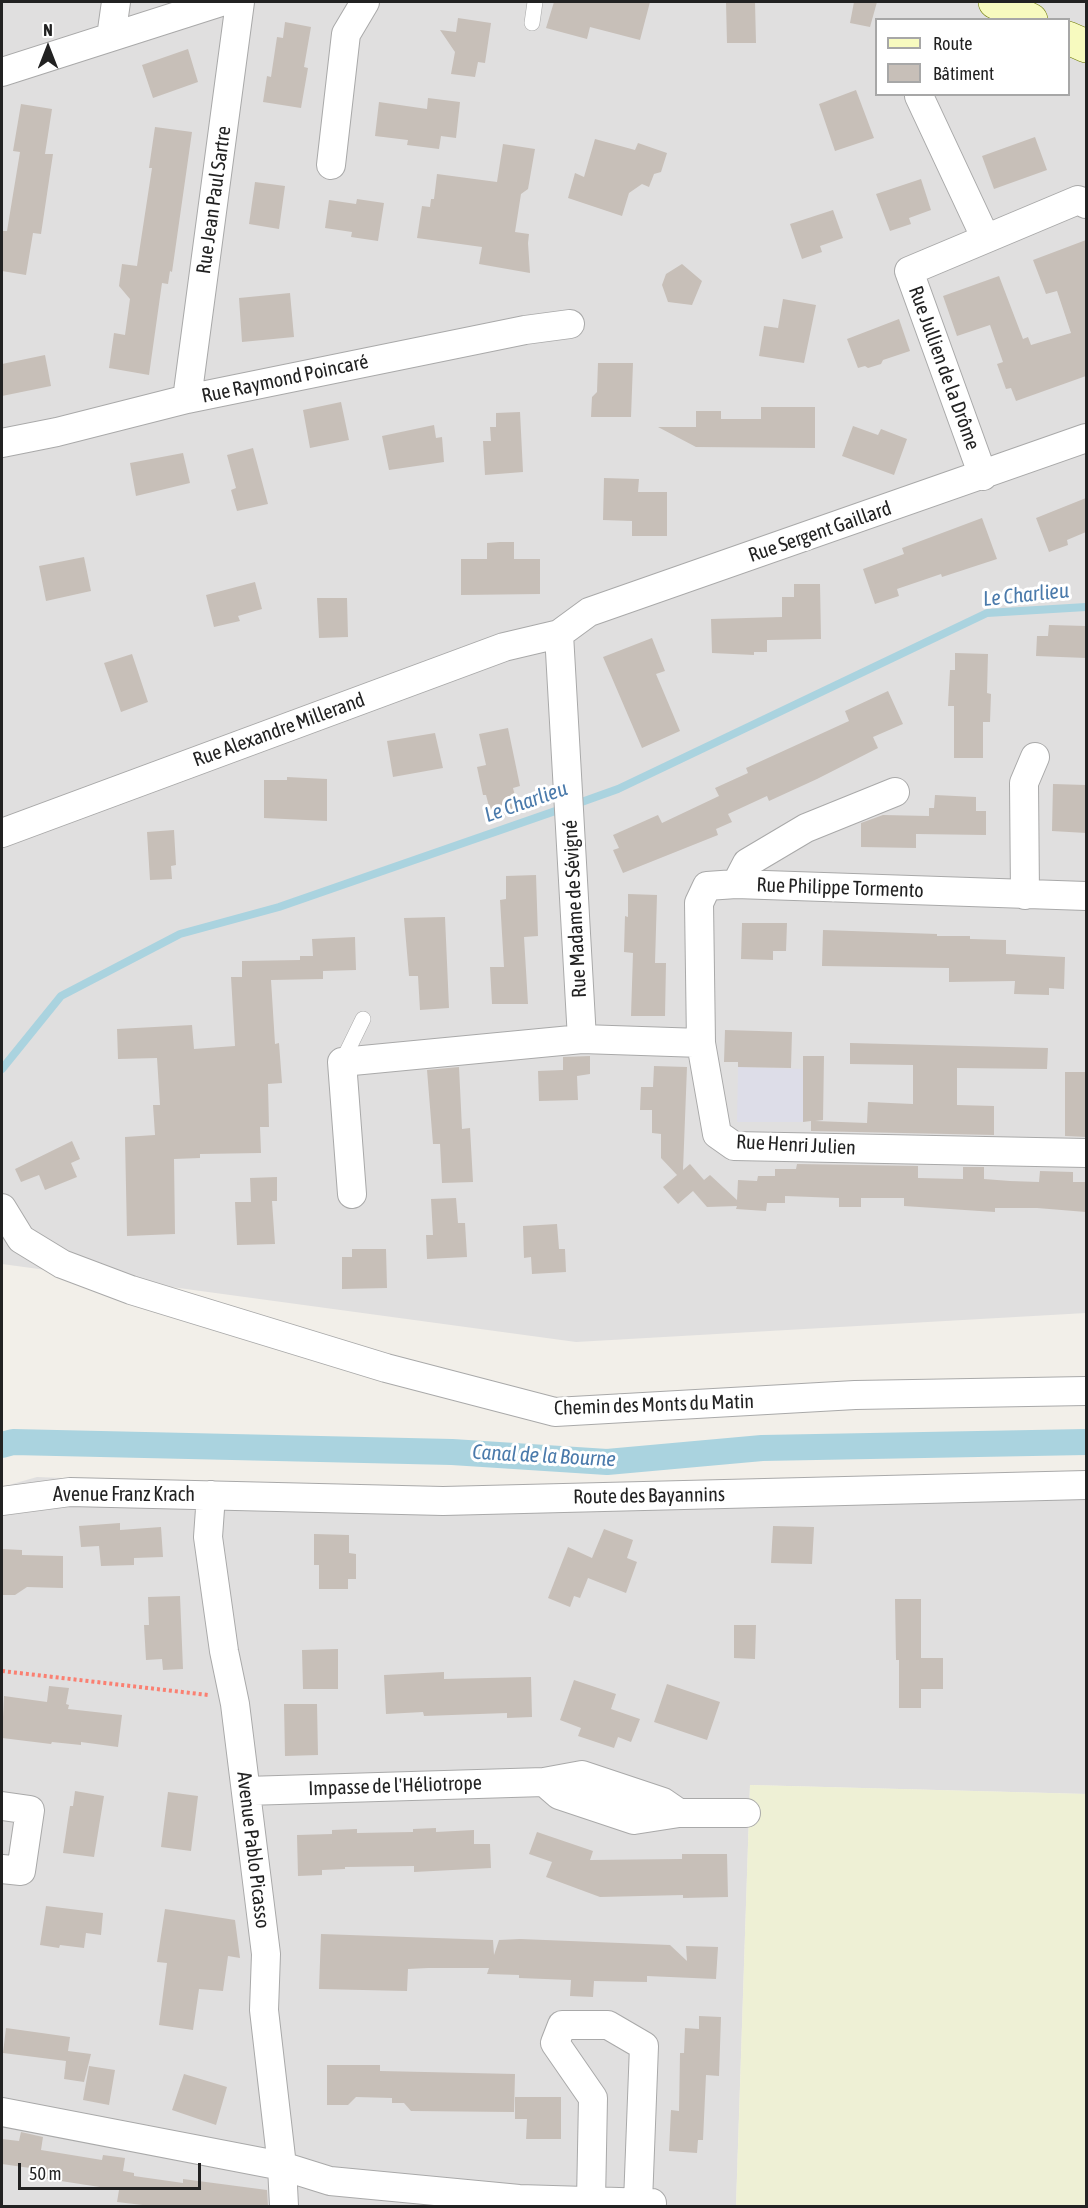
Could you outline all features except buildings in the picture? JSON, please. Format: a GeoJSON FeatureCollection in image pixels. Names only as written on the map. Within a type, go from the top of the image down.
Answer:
{"type":"FeatureCollection","features":[{"type":"Feature","properties":{"kind":"main road"},"geometry":{"type":"LineString","coordinates":[[995,2],[1027,18]]}},
{"type":"Feature","properties":{"kind":"main road"},"geometry":{"type":"LineString","coordinates":[[1070,39],[1086,46]]}},
{"type":"Feature","properties":{"kind":"street"},"geometry":{"type":"LineString","coordinates":[[111,37],[116,2]]}},
{"type":"Feature","properties":{"kind":"street"},"geometry":{"type":"LineString","coordinates":[[2,72],[221,2]]}},
{"type":"Feature","properties":{"kind":"street","name":"Rue Jean Paul Sartre"},"geometry":{"type":"LineString","coordinates":[[187,399],[240,2]]}},
{"type":"Feature","properties":{"kind":"street"},"geometry":{"type":"LineString","coordinates":[[331,165],[346,34],[365,2]]}},
{"type":"Feature","properties":{"kind":"street"},"geometry":{"type":"LineString","coordinates":[[919,96],[985,237]]}},
{"type":"Feature","properties":{"kind":"street","name":"Rue Jullien de la Drôme"},"geometry":{"type":"LineString","coordinates":[[983,476],[909,271],[985,237],[1078,200],[1086,204]]}},
{"type":"Feature","properties":{"kind":"street","name":"Rue Raymond Poincaré"},"geometry":{"type":"LineString","coordinates":[[2,443],[57,432],[187,399],[525,330],[570,324]]}},
{"type":"Feature","properties":{"kind":"street","name":"Rue Sergent Gaillard"},"geometry":{"type":"LineString","coordinates":[[560,634],[589,612],[983,476],[1086,438]]}},
{"type":"Feature","properties":{"kind":"street","name":"Rue Alexandre Millerand"},"geometry":{"type":"LineString","coordinates":[[2,833],[504,647],[560,634]]}},
{"type":"Feature","properties":{"kind":"street","name":"Rue Madame de Sévigné"},"geometry":{"type":"LineString","coordinates":[[560,634],[582,1039]]}},
{"type":"Feature","properties":{"kind":"street"},"geometry":{"type":"LineString","coordinates":[[1025,895],[1024,783],[1035,757]]}},
{"type":"Feature","properties":{"kind":"street","name":"Rue Philippe Tormento"},"geometry":{"type":"LineString","coordinates":[[895,792],[806,828],[747,863],[736,884],[1086,897]]}},
{"type":"Feature","properties":{"kind":"street","name":"Rue Henri Julien"},"geometry":{"type":"LineString","coordinates":[[736,884],[707,886],[699,903],[701,1043],[717,1134],[734,1146],[1086,1153]]}},
{"type":"Feature","properties":{"kind":"street"},"geometry":{"type":"LineString","coordinates":[[351,1194],[342,1062],[582,1039],[701,1043]]}},
{"type":"Feature","properties":{"kind":"street","name":"Chemin des Monts du Matin"},"geometry":{"type":"LineString","coordinates":[[2,1208],[21,1239],[62,1264],[131,1290],[386,1368],[555,1412],[855,1395],[1086,1391]]}},
{"type":"Feature","properties":{"kind":"street","name":"Route des Bayannins"},"geometry":{"type":"LineString","coordinates":[[211,1495],[443,1501],[1086,1485]]}},
{"type":"Feature","properties":{"kind":"street","name":"Avenue Franz Krach"},"geometry":{"type":"LineString","coordinates":[[2,1502],[69,1492],[211,1495]]}},
{"type":"Feature","properties":{"kind":"street","name":"Avenue Pablo Picasso"},"geometry":{"type":"LineString","coordinates":[[211,1495],[208,1537],[235,1704],[266,1954],[264,2010],[282,2166],[284,2206]]}},
{"type":"Feature","properties":{"kind":"street","name":"Impasse de l'Héliotrope"},"geometry":{"type":"LineString","coordinates":[[246,1791],[544,1782],[559,1795],[634,1820],[679,1813],[746,1813]]}},
{"type":"Feature","properties":{"kind":"street"},"geometry":{"type":"LineString","coordinates":[[2,1806],[30,1810],[21,1871],[2,1869]]}},
{"type":"Feature","properties":{"kind":"street"},"geometry":{"type":"LineString","coordinates":[[2,2112],[282,2166],[330,2181],[519,2199],[600,2203],[645,2202],[645,2046],[608,2025],[562,2025],[555,2043],[593,2098],[600,2203]]}},
{"type":"Feature","properties":{"kind":"lane"},"geometry":{"type":"LineString","coordinates":[[532,23],[535,2]]}},
{"type":"Feature","properties":{"kind":"lane"},"geometry":{"type":"LineString","coordinates":[[342,1062],[363,1019]]}},
{"type":"Feature","properties":{"kind":"path"},"geometry":{"type":"LineString","coordinates":[[2,1671],[206,1696],[230,1684]]}},
{"type":"Feature","properties":{"kind":"shaded area"},"geometry":{"type":"Polygon","coordinates":[[[2,2],[1086,2],[1086,1313],[576,1342],[2,1264],[2,2]]]}},
{"type":"Feature","properties":{"kind":"shaded area"},"geometry":{"type":"Polygon","coordinates":[[[738,1067],[803,1069],[803,1122],[737,1122],[738,1067]]]}},
{"type":"Feature","properties":{"kind":"shaded area"},"geometry":{"type":"Polygon","coordinates":[[[37,1477],[774,1507],[1086,1487],[1086,1794],[750,1785],[736,2206],[2,2206],[2,1487],[37,1477]]]}},
{"type":"Feature","properties":{"kind":"green space"},"geometry":{"type":"Polygon","coordinates":[[[750,1785],[1086,1794],[1086,2206],[736,2206],[750,1785]]]}},
{"type":"Feature","properties":{"kind":"waterway","name":"Le Charlieu"},"geometry":{"type":"LineString","coordinates":[[576,804],[618,789],[987,613],[1086,607]]}},
{"type":"Feature","properties":{"kind":"waterway","name":"Le Charlieu"},"geometry":{"type":"LineString","coordinates":[[2,1069],[61,996],[180,934],[279,907],[564,808]]}},
{"type":"Feature","properties":{"kind":"waterway","name":"Canal de la Bourne"},"geometry":{"type":"LineString","coordinates":[[2,1445],[13,1442],[452,1452],[607,1462],[762,1448],[1086,1442]]}}]}
